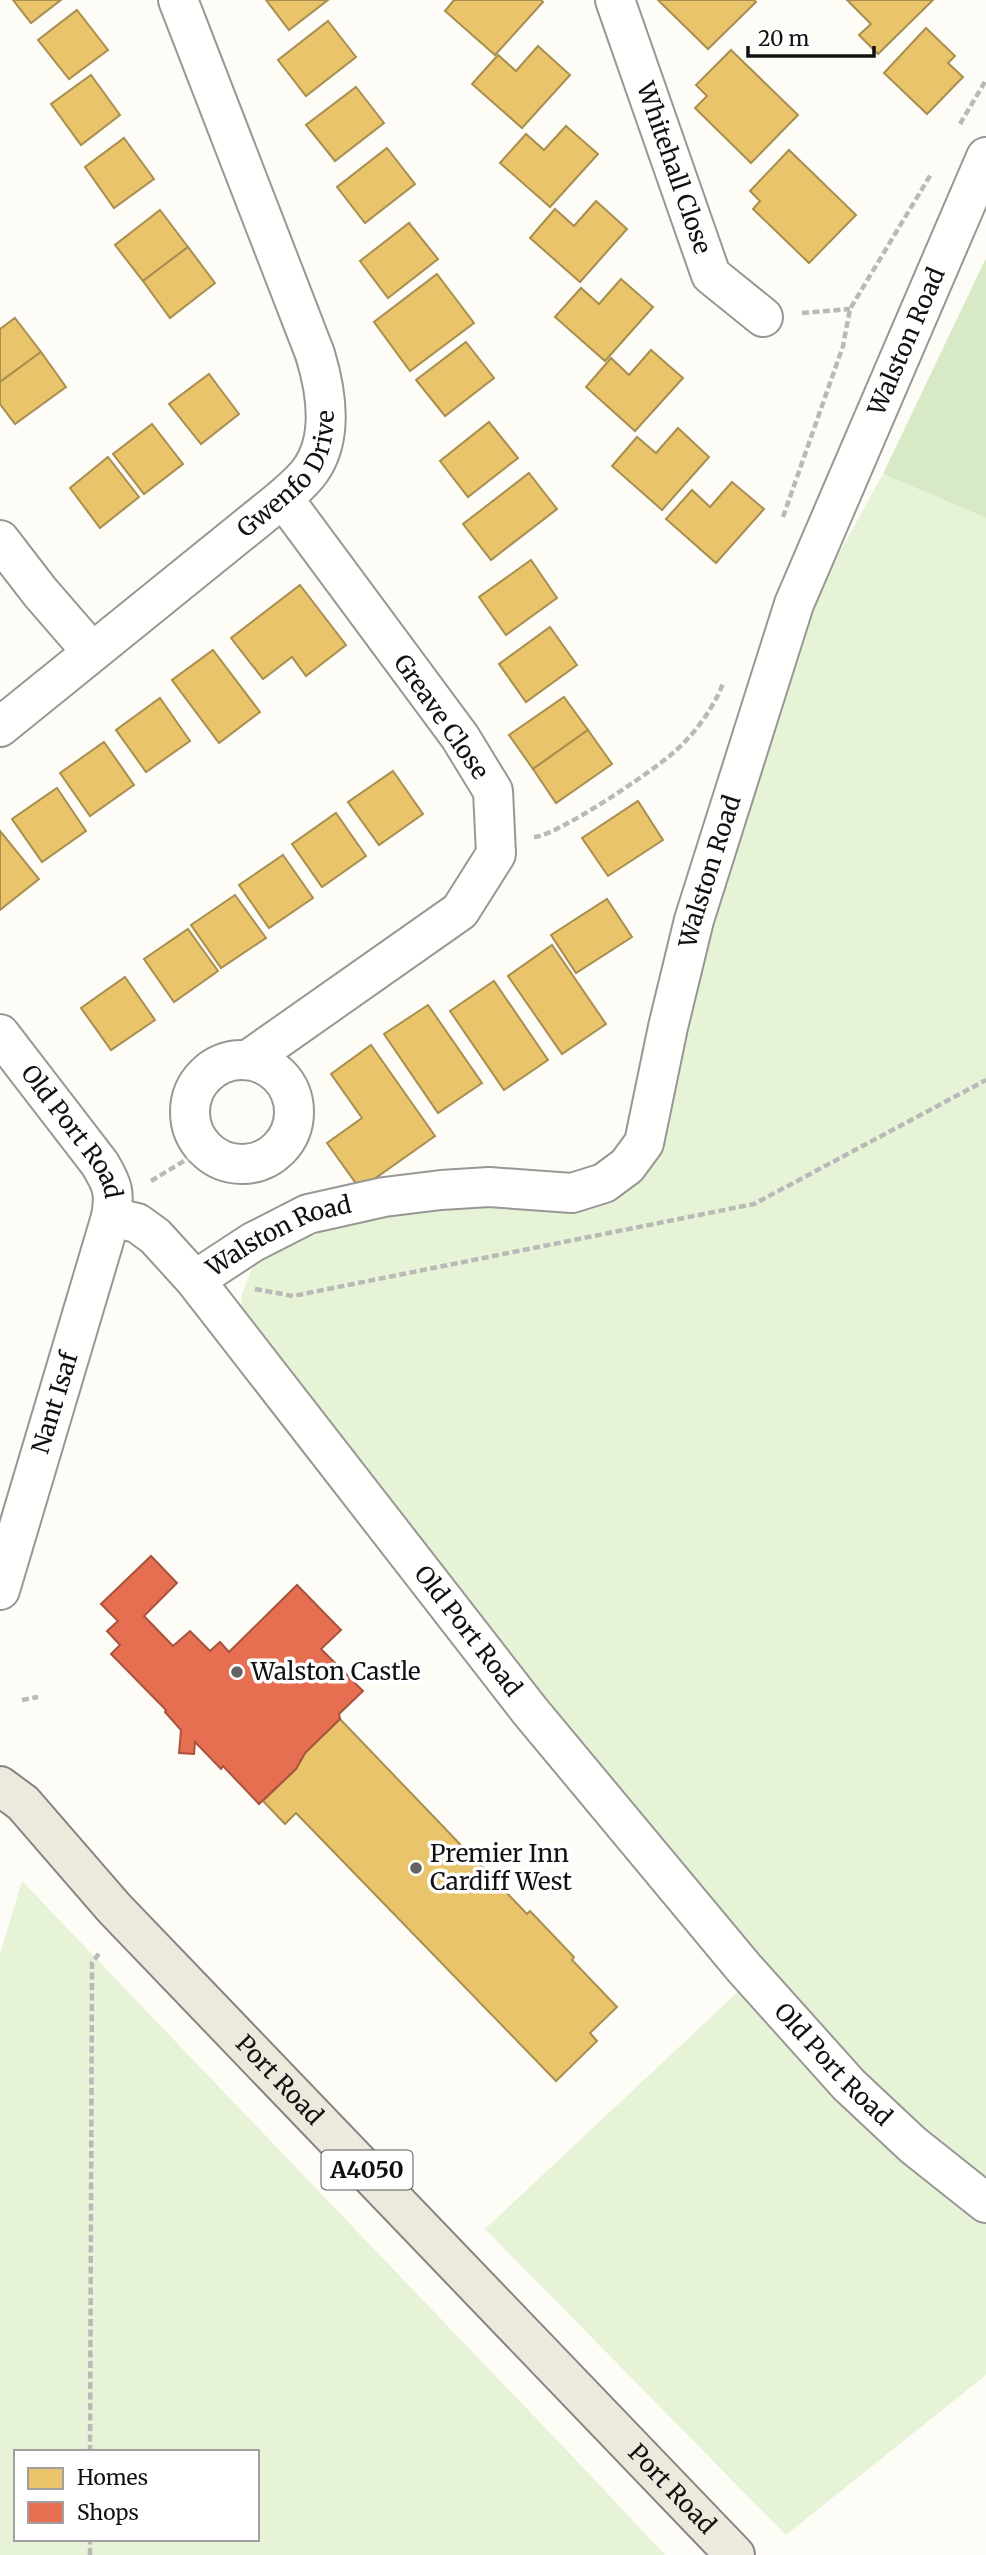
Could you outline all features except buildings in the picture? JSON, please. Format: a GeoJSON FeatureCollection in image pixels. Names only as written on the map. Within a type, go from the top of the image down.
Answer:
{"type":"FeatureCollection","features":[{"type":"Feature","properties":{"kind":"main road","name":"Port Road"},"geometry":{"type":"LineString","coordinates":[[0,1786],[23,1803],[114,1908],[735,2555]]}},
{"type":"Feature","properties":{"kind":"street","name":"Gwenfo Drive"},"geometry":{"type":"LineString","coordinates":[[0,727],[283,498],[312,468],[323,441],[326,412],[324,382],[315,354],[178,0]]}},
{"type":"Feature","properties":{"kind":"street","name":"Whitehall Close"},"geometry":{"type":"LineString","coordinates":[[615,0],[711,275],[763,317]]}},
{"type":"Feature","properties":{"kind":"street","name":"Walston Road"},"geometry":{"type":"LineString","coordinates":[[195,1280],[253,1242],[308,1214],[384,1197],[441,1190],[489,1187],[572,1193],[604,1183],[628,1166],[644,1143],[694,920],[794,604],[986,157]]}},
{"type":"Feature","properties":{"kind":"street","name":"Greave Close"},"geometry":{"type":"LineString","coordinates":[[206,1151],[196,1138],[190,1106],[194,1090],[203,1076],[216,1066],[248,1060],[460,911],[496,855],[493,791],[460,737],[283,498]]}},
{"type":"Feature","properties":{"kind":"street"},"geometry":{"type":"LineString","coordinates":[[0,540],[92,652]]}},
{"type":"Feature","properties":{"kind":"street","name":"Old Port Road"},"geometry":{"type":"LineString","coordinates":[[0,1034],[100,1164],[113,1185],[111,1217],[137,1223],[155,1236],[195,1280],[530,1711],[744,1968],[849,2085],[913,2145],[986,2203]]}},
{"type":"Feature","properties":{"kind":"street"},"geometry":{"type":"LineString","coordinates":[[206,1151],[222,1161],[248,1164],[274,1155],[287,1142],[294,1125],[295,1107],[290,1089],[279,1074],[264,1064],[248,1060]]}},
{"type":"Feature","properties":{"kind":"street","name":"Nant Isaf"},"geometry":{"type":"LineString","coordinates":[[0,1590],[111,1217]]}},
{"type":"Feature","properties":{"kind":"path"},"geometry":{"type":"LineString","coordinates":[[959,126],[986,80]]}},
{"type":"Feature","properties":{"kind":"path"},"geometry":{"type":"LineString","coordinates":[[779,530],[843,346],[850,309],[932,171]]}},
{"type":"Feature","properties":{"kind":"path"},"geometry":{"type":"LineString","coordinates":[[495,837],[542,837],[576,820],[674,753],[715,705],[724,680]]}},
{"type":"Feature","properties":{"kind":"path"},"geometry":{"type":"LineString","coordinates":[[147,1184],[206,1151]]}},
{"type":"Feature","properties":{"kind":"path"},"geometry":{"type":"LineString","coordinates":[[22,1700],[38,1696]]}},
{"type":"Feature","properties":{"kind":"path"},"geometry":{"type":"LineString","coordinates":[[90,2450],[92,1963],[104,1945]]}},
{"type":"Feature","properties":{"kind":"green space"},"geometry":{"type":"Polygon","coordinates":[[[986,258],[986,518],[883,474],[986,258]]]}},
{"type":"Feature","properties":{"kind":"green space"},"geometry":{"type":"Polygon","coordinates":[[[883,474],[986,518],[986,2179],[861,2073],[684,1870],[286,1371],[241,1307],[242,1294],[252,1269],[269,1255],[375,1213],[616,1192],[679,1031],[800,624],[883,474]]]}},
{"type":"Feature","properties":{"kind":"green space"},"geometry":{"type":"Polygon","coordinates":[[[22,1881],[665,2555],[0,2555],[0,1954],[22,1881]]]}},
{"type":"Feature","properties":{"kind":"green space"},"geometry":{"type":"Polygon","coordinates":[[[743,1987],[855,2110],[986,2222],[986,2375],[786,2535],[485,2229],[743,1987]]]}},
{"type":"Feature","properties":{"kind":"place","name":"Walston Castle"},"geometry":{"type":"Point","coordinates":[237,1672]}},
{"type":"Feature","properties":{"kind":"place","name":"Premier Inn Cardiff West"},"geometry":{"type":"Point","coordinates":[416,1868]}}]}
